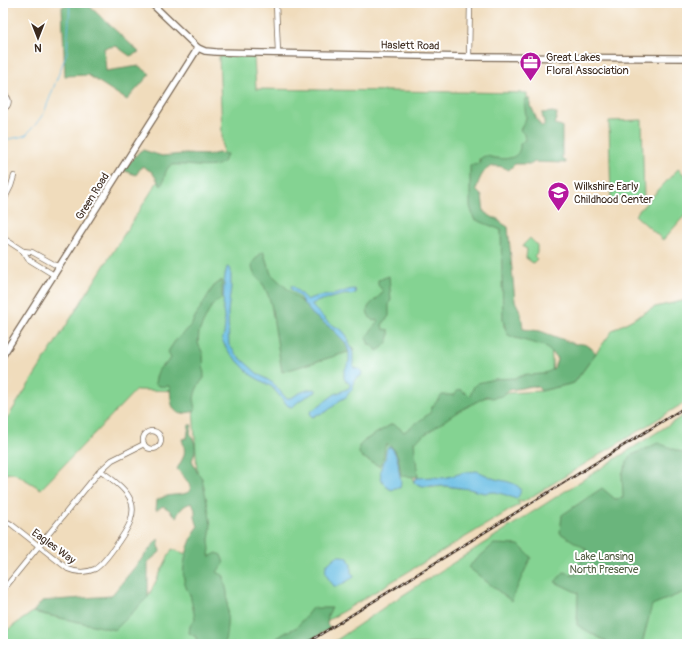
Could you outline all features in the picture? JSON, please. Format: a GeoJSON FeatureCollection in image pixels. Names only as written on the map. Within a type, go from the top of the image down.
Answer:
{"type":"FeatureCollection","features":[{"type":"Feature","properties":{"kind":"street"},"geometry":{"type":"LineString","coordinates":[[150,3],[198,48]]}},
{"type":"Feature","properties":{"kind":"street"},"geometry":{"type":"LineString","coordinates":[[276,3],[278,53]]}},
{"type":"Feature","properties":{"kind":"street"},"geometry":{"type":"LineString","coordinates":[[469,56],[470,3]]}},
{"type":"Feature","properties":{"kind":"street","name":"Haslett Road"},"geometry":{"type":"LineString","coordinates":[[198,48],[205,51],[216,52],[687,58]]}},
{"type":"Feature","properties":{"kind":"street","name":"Green Road"},"geometry":{"type":"LineString","coordinates":[[3,355],[198,48]]}},
{"type":"Feature","properties":{"kind":"street"},"geometry":{"type":"LineString","coordinates":[[3,94],[8,97],[9,101],[8,106],[3,109]]}},
{"type":"Feature","properties":{"kind":"street"},"geometry":{"type":"LineString","coordinates":[[3,202],[14,176]]}},
{"type":"Feature","properties":{"kind":"street"},"geometry":{"type":"LineString","coordinates":[[3,238],[23,251],[28,259],[54,275]]}},
{"type":"Feature","properties":{"kind":"street"},"geometry":{"type":"LineString","coordinates":[[23,251],[32,252],[59,267]]}},
{"type":"Feature","properties":{"kind":"street"},"geometry":{"type":"LineString","coordinates":[[3,590],[100,470],[112,460],[144,444]]}},
{"type":"Feature","properties":{"kind":"street","name":"Eagles Way"},"geometry":{"type":"LineString","coordinates":[[3,520],[11,524],[65,567],[75,571],[90,571],[103,562],[130,524],[133,509],[131,501],[125,490],[100,470]]}},
{"type":"Feature","properties":{"kind":"green space"},"geometry":{"type":"Polygon","coordinates":[[[69,3],[86,3],[139,52],[130,56],[116,46],[104,48],[106,71],[139,66],[150,74],[127,100],[88,75],[65,76],[62,7],[69,3]]]}},
{"type":"Feature","properties":{"kind":"green space"},"geometry":{"type":"Polygon","coordinates":[[[219,56],[254,57],[256,89],[527,93],[527,160],[479,159],[479,168],[473,168],[474,217],[497,218],[501,223],[504,327],[551,344],[553,378],[473,395],[409,440],[414,483],[433,487],[445,486],[460,488],[417,478],[413,441],[468,401],[508,393],[541,391],[574,383],[613,330],[655,307],[687,300],[687,401],[523,502],[517,501],[520,504],[289,644],[208,644],[192,391],[136,390],[41,489],[14,473],[3,474],[3,425],[170,162],[223,160],[219,56]]]}},
{"type":"Feature","properties":{"kind":"green space"},"geometry":{"type":"Polygon","coordinates":[[[526,99],[530,99],[530,107],[532,108],[541,126],[544,126],[542,113],[553,112],[557,114],[554,124],[562,126],[562,158],[566,163],[534,162],[532,164],[515,164],[509,170],[496,166],[491,167],[483,173],[476,190],[482,196],[484,212],[508,227],[515,301],[521,313],[523,329],[540,331],[575,344],[584,344],[589,346],[596,353],[574,383],[541,391],[538,387],[533,386],[510,390],[502,396],[492,398],[487,396],[454,414],[414,442],[418,477],[401,476],[397,454],[388,444],[385,446],[383,459],[379,466],[362,457],[359,453],[359,446],[365,440],[392,424],[404,432],[430,413],[432,407],[442,395],[454,395],[459,389],[470,396],[474,386],[478,383],[495,379],[516,378],[527,374],[542,374],[554,368],[557,360],[556,356],[544,346],[512,337],[507,334],[503,320],[501,230],[474,219],[470,206],[470,165],[478,164],[480,159],[484,156],[505,159],[516,155],[520,149],[520,144],[525,140],[524,134],[520,130],[526,118],[526,99]]]}},
{"type":"Feature","properties":{"kind":"green space"},"geometry":{"type":"Polygon","coordinates":[[[642,120],[644,201],[611,202],[609,121],[642,120]]]}},
{"type":"Feature","properties":{"kind":"green space"},"geometry":{"type":"Polygon","coordinates":[[[143,150],[162,156],[183,154],[227,154],[220,164],[214,166],[171,165],[167,170],[161,186],[152,172],[142,166],[136,175],[123,170],[140,151],[143,150]]]}},
{"type":"Feature","properties":{"kind":"green space"},"geometry":{"type":"Polygon","coordinates":[[[678,169],[687,177],[687,213],[663,240],[635,215],[678,169]]]}},
{"type":"Feature","properties":{"kind":"green space"},"geometry":{"type":"Polygon","coordinates":[[[530,238],[537,245],[537,253],[534,256],[537,259],[533,263],[526,258],[527,249],[523,247],[523,245],[530,238]]]}},
{"type":"Feature","properties":{"kind":"green space"},"geometry":{"type":"Polygon","coordinates":[[[263,251],[271,274],[355,350],[282,372],[271,304],[264,286],[255,276],[252,267],[252,263],[263,251]]]}},
{"type":"Feature","properties":{"kind":"green space"},"geometry":{"type":"Polygon","coordinates":[[[389,276],[391,300],[389,304],[389,316],[382,325],[383,329],[389,330],[389,337],[385,345],[377,351],[374,347],[369,345],[366,337],[378,322],[377,320],[373,321],[367,311],[370,304],[383,291],[378,285],[378,280],[389,276]]]}},
{"type":"Feature","properties":{"kind":"green space"},"geometry":{"type":"Polygon","coordinates":[[[222,280],[222,299],[211,307],[199,332],[198,343],[203,354],[204,378],[198,386],[195,394],[195,411],[182,414],[178,413],[173,408],[169,386],[156,385],[157,375],[161,367],[171,358],[168,353],[175,341],[191,326],[214,286],[222,280]]]}},
{"type":"Feature","properties":{"kind":"green space","name":"Lake Lansing North Preserve"},"geometry":{"type":"Polygon","coordinates":[[[687,413],[687,644],[331,644],[386,606],[687,413]]]}},
{"type":"Feature","properties":{"kind":"green space"},"geometry":{"type":"Polygon","coordinates":[[[189,425],[192,425],[190,433],[194,440],[195,446],[195,453],[192,460],[197,472],[202,478],[211,525],[209,556],[217,553],[221,555],[224,564],[217,572],[224,576],[227,592],[228,611],[224,644],[197,644],[196,637],[189,633],[190,626],[195,619],[191,597],[186,588],[183,574],[186,553],[198,527],[195,517],[195,510],[192,503],[182,508],[176,517],[163,506],[156,510],[157,500],[168,496],[185,494],[191,490],[187,481],[177,469],[184,455],[182,439],[187,438],[189,425]]]}},
{"type":"Feature","properties":{"kind":"green space"},"geometry":{"type":"Polygon","coordinates":[[[658,443],[687,454],[687,591],[652,605],[642,644],[610,644],[577,625],[578,593],[555,582],[564,572],[576,575],[586,549],[560,533],[562,515],[602,488],[615,499],[623,498],[622,474],[630,456],[658,443]]]}},
{"type":"Feature","properties":{"kind":"green space"},"geometry":{"type":"Polygon","coordinates":[[[158,539],[160,552],[148,562],[148,597],[115,630],[33,612],[42,601],[111,596],[158,539]]]}},
{"type":"Feature","properties":{"kind":"green space"},"geometry":{"type":"Polygon","coordinates":[[[494,544],[519,545],[531,557],[511,601],[468,567],[494,544]]]}},
{"type":"Feature","properties":{"kind":"green space"},"geometry":{"type":"Polygon","coordinates":[[[172,549],[197,558],[203,644],[3,644],[3,633],[33,612],[115,629],[148,597],[172,549]]]}},
{"type":"Feature","properties":{"kind":"green space"},"geometry":{"type":"Polygon","coordinates":[[[312,608],[332,608],[328,615],[327,625],[330,628],[305,644],[271,644],[277,638],[297,627],[312,608]]]}},
{"type":"Feature","properties":{"kind":"water"},"geometry":{"type":"Polygon","coordinates":[[[227,267],[231,270],[231,287],[228,312],[229,345],[238,356],[258,374],[273,383],[286,398],[292,397],[307,390],[316,390],[316,392],[302,399],[292,407],[288,406],[272,387],[251,375],[229,352],[222,340],[225,324],[223,310],[224,284],[227,267]]]}},
{"type":"Feature","properties":{"kind":"water"},"geometry":{"type":"Polygon","coordinates":[[[292,285],[307,300],[314,297],[336,294],[352,289],[355,289],[356,293],[343,295],[312,304],[329,323],[342,330],[347,336],[353,353],[353,366],[362,372],[361,376],[354,380],[353,388],[346,397],[326,412],[314,417],[311,416],[310,412],[335,394],[349,388],[350,384],[344,378],[344,372],[349,361],[349,352],[345,342],[332,329],[313,315],[299,296],[292,290],[292,285]]]}},
{"type":"Feature","properties":{"kind":"water"},"geometry":{"type":"Polygon","coordinates":[[[388,447],[391,447],[397,458],[401,482],[400,488],[394,488],[392,490],[386,487],[382,481],[381,475],[381,467],[385,460],[388,447]]]}},
{"type":"Feature","properties":{"kind":"water"},"geometry":{"type":"Polygon","coordinates":[[[477,471],[495,479],[514,484],[520,490],[520,494],[516,499],[495,492],[484,493],[469,489],[445,486],[422,486],[414,483],[414,480],[417,478],[444,478],[466,472],[477,471]]]}},
{"type":"Feature","properties":{"kind":"water"},"geometry":{"type":"Polygon","coordinates":[[[337,556],[348,558],[351,565],[351,573],[354,577],[335,587],[328,577],[326,565],[337,556]]]}},
{"type":"Feature","properties":{"kind":"waterway"},"geometry":{"type":"LineString","coordinates":[[3,140],[26,135],[44,113],[67,52],[70,3]]}},
{"type":"Feature","properties":{"kind":"railway"},"geometry":{"type":"LineString","coordinates":[[305,644],[687,406]]}},
{"type":"Feature","properties":{"kind":"place","name":"Great Lakes Floral Association"},"geometry":{"type":"Point","coordinates":[531,82]}},
{"type":"Feature","properties":{"kind":"place","name":"Wilkshire Early Childhood Center"},"geometry":{"type":"Point","coordinates":[558,212]}}]}
